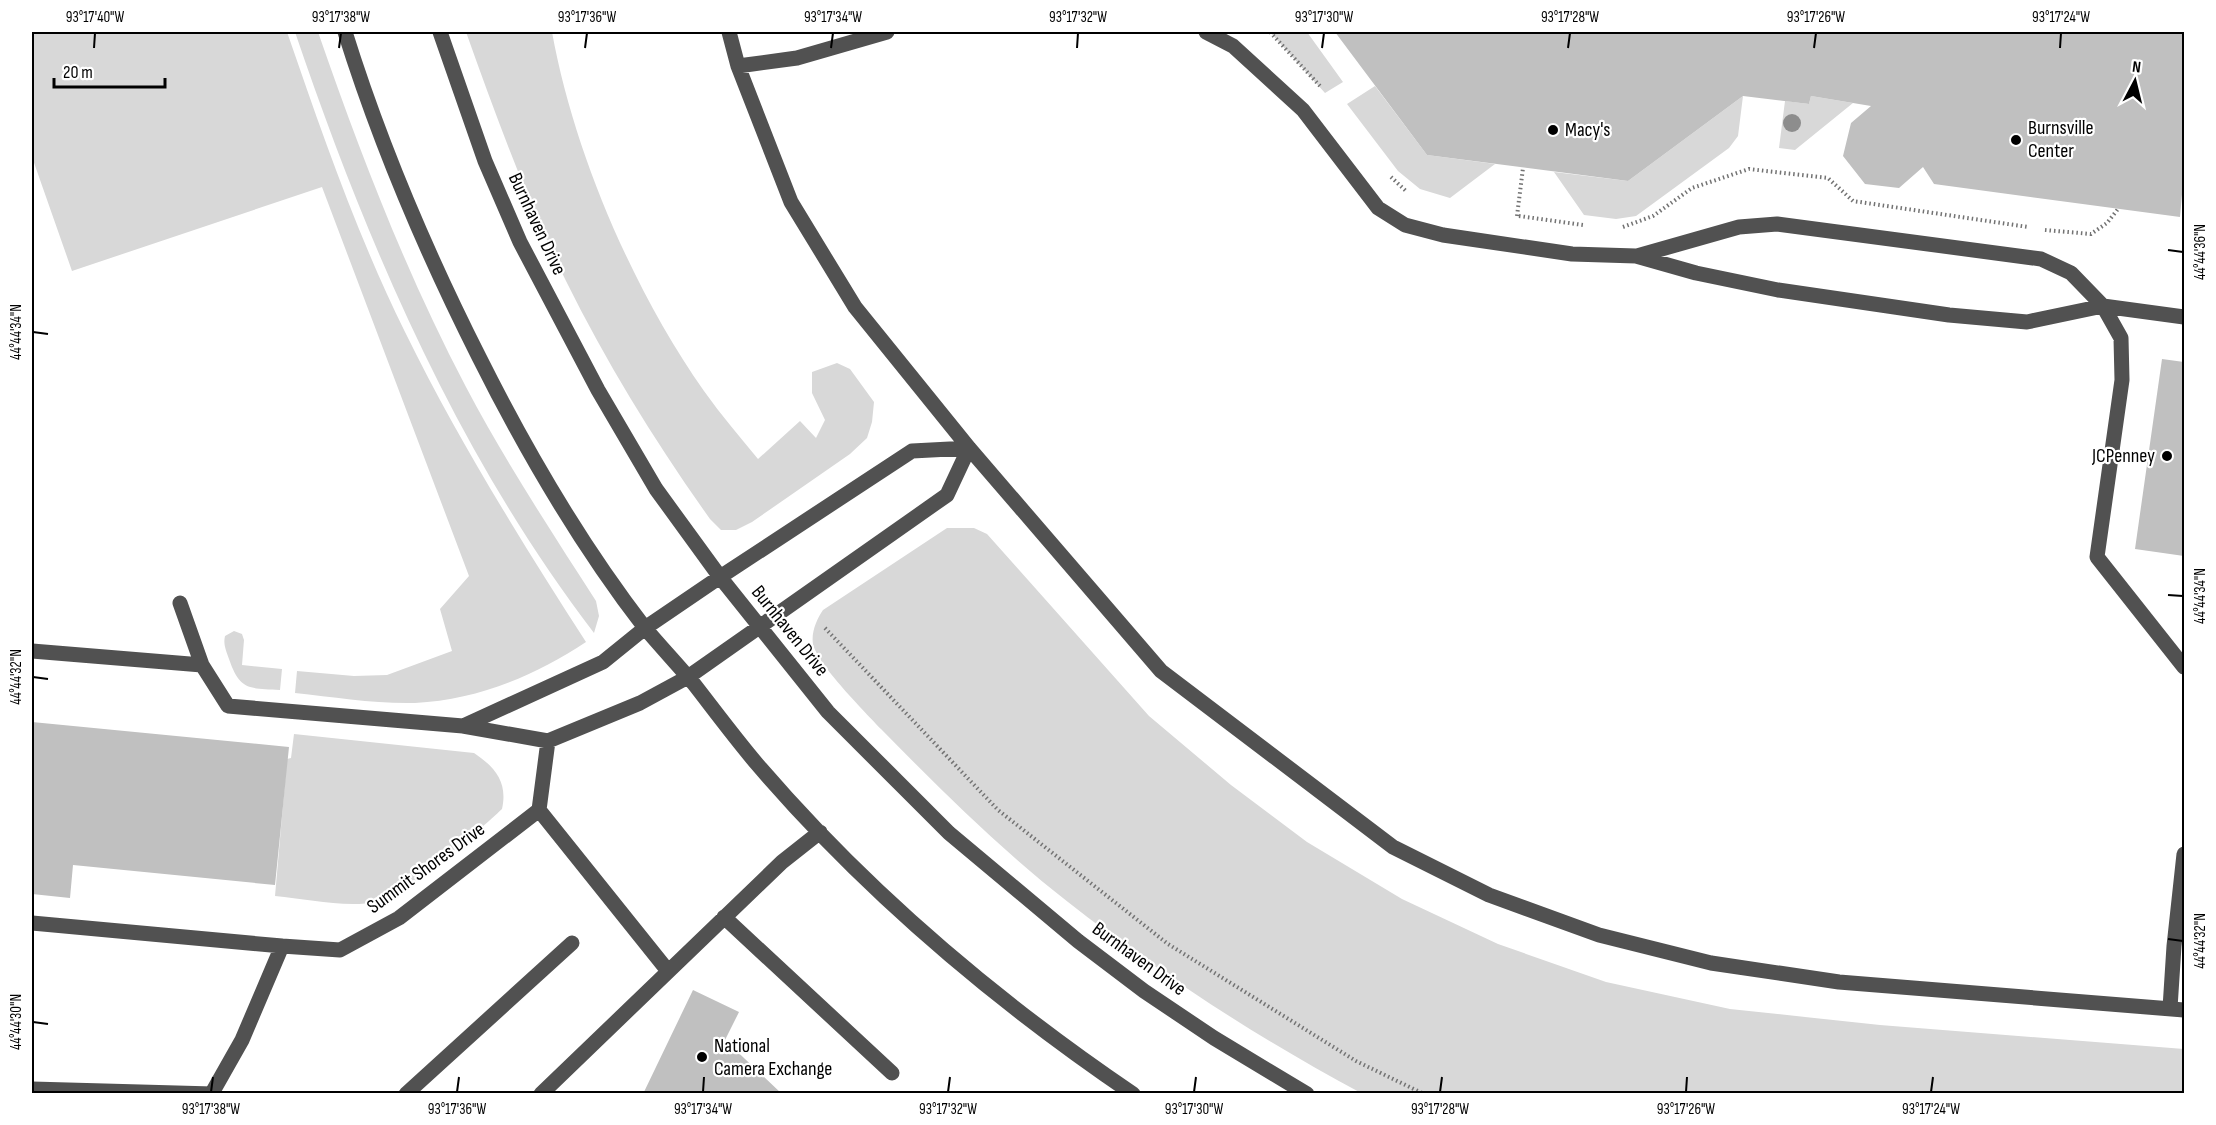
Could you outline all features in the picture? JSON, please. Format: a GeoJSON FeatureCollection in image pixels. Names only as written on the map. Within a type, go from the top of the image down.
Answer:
{"type":"FeatureCollection","features":[{"type":"Feature","properties":{"kind":"street"},"geometry":{"type":"LineString","coordinates":[[345,32],[368,106],[445,289],[515,429],[581,536],[645,628],[688,677],[757,764],[883,895],[949,952],[1091,1065],[1133,1094]]}},
{"type":"Feature","properties":{"kind":"street","name":"Burnhaven Drive"},"geometry":{"type":"LineString","coordinates":[[440,32],[485,160],[520,242],[598,390],[656,489],[720,577],[828,712],[949,833],[1078,941],[1144,991],[1214,1038],[1307,1094]]}},
{"type":"Feature","properties":{"kind":"street"},"geometry":{"type":"LineString","coordinates":[[729,32],[738,66],[791,202],[855,307],[969,448],[1161,671],[1393,848],[1489,895],[1599,935],[1711,963],[1839,982],[2177,1009],[2174,946],[2184,854]]}},
{"type":"Feature","properties":{"kind":"street"},"geometry":{"type":"LineString","coordinates":[[738,66],[797,58],[887,32]]}},
{"type":"Feature","properties":{"kind":"street"},"geometry":{"type":"LineString","coordinates":[[1206,32],[1233,46],[1303,110],[1378,208],[1405,225],[1443,236],[1572,254],[1636,256],[1696,273],[1778,290],[1949,315],[2027,322],[2103,306],[2184,317]]}},
{"type":"Feature","properties":{"kind":"street"},"geometry":{"type":"LineString","coordinates":[[1636,256],[1738,227],[1777,224],[2041,259],[2071,273],[2103,306],[2121,338],[2122,380],[2097,557],[2184,667]]}},
{"type":"Feature","properties":{"kind":"street"},"geometry":{"type":"LineString","coordinates":[[463,726],[603,662],[645,628],[912,451],[969,448]]}},
{"type":"Feature","properties":{"kind":"street"},"geometry":{"type":"LineString","coordinates":[[180,603],[202,665],[228,706],[463,726],[548,741],[640,704],[688,677],[947,495],[969,448]]}},
{"type":"Feature","properties":{"kind":"street"},"geometry":{"type":"LineString","coordinates":[[32,651],[202,665]]}},
{"type":"Feature","properties":{"kind":"street"},"geometry":{"type":"LineString","coordinates":[[548,741],[538,810],[668,971]]}},
{"type":"Feature","properties":{"kind":"street","name":"Summit Shores Drive"},"geometry":{"type":"LineString","coordinates":[[32,923],[340,950],[399,918],[538,810]]}},
{"type":"Feature","properties":{"kind":"street"},"geometry":{"type":"LineString","coordinates":[[541,1094],[782,862],[820,832]]}},
{"type":"Feature","properties":{"kind":"street"},"geometry":{"type":"LineString","coordinates":[[724,917],[892,1073]]}},
{"type":"Feature","properties":{"kind":"street"},"geometry":{"type":"LineString","coordinates":[[406,1094],[572,943]]}},
{"type":"Feature","properties":{"kind":"street"},"geometry":{"type":"LineString","coordinates":[[32,1089],[213,1093],[242,1040],[282,946]]}},
{"type":"Feature","properties":{"kind":"path"},"geometry":{"type":"LineString","coordinates":[[1270,32],[1325,93]]}},
{"type":"Feature","properties":{"kind":"path"},"geometry":{"type":"LineString","coordinates":[[1517,216],[1523,168]]}},
{"type":"Feature","properties":{"kind":"path"},"geometry":{"type":"LineString","coordinates":[[1616,227],[1624,227],[1653,216],[1692,188],[1749,169],[1828,178],[1853,201],[2078,235],[2091,234],[2107,223],[2118,209]]}},
{"type":"Feature","properties":{"kind":"path"},"geometry":{"type":"LineString","coordinates":[[1389,175],[1410,195]]}},
{"type":"Feature","properties":{"kind":"path"},"geometry":{"type":"LineString","coordinates":[[1506,214],[1587,226]]}},
{"type":"Feature","properties":{"kind":"path"},"geometry":{"type":"LineString","coordinates":[[825,628],[998,810],[1168,944],[1356,1061],[1424,1094]]}},
{"type":"Feature","properties":{"kind":"shaded area"},"geometry":{"type":"Polygon","coordinates":[[[32,32],[287,32],[356,221],[405,332],[446,412],[491,490],[586,642],[526,675],[461,697],[400,703],[295,693],[297,671],[354,676],[387,675],[452,651],[440,609],[469,576],[322,187],[72,271],[32,157],[32,32]]]}},
{"type":"Feature","properties":{"kind":"shaded area"},"geometry":{"type":"Polygon","coordinates":[[[295,32],[318,32],[367,167],[423,300],[496,442],[596,601],[599,616],[594,633],[545,564],[500,493],[458,420],[420,345],[353,190],[295,32]]]}},
{"type":"Feature","properties":{"kind":"shaded area"},"geometry":{"type":"Polygon","coordinates":[[[466,32],[552,32],[575,125],[591,172],[631,265],[678,352],[710,400],[758,459],[800,421],[816,438],[825,420],[812,393],[812,372],[837,363],[850,369],[874,402],[872,422],[867,438],[850,454],[752,522],[736,530],[721,530],[710,519],[633,403],[566,281],[525,190],[466,32]]]}},
{"type":"Feature","properties":{"kind":"shaded area"},"geometry":{"type":"Polygon","coordinates":[[[1270,32],[1307,32],[1343,82],[1325,93],[1270,32]]]}},
{"type":"Feature","properties":{"kind":"shaded area"},"geometry":{"type":"Polygon","coordinates":[[[1375,86],[1427,155],[1495,164],[1450,198],[1420,189],[1398,171],[1347,104],[1375,86]]]}},
{"type":"Feature","properties":{"kind":"shaded area"},"geometry":{"type":"Polygon","coordinates":[[[1743,96],[1738,136],[1729,148],[1636,216],[1616,219],[1584,215],[1554,172],[1628,181],[1743,96]]]}},
{"type":"Feature","properties":{"kind":"shaded area"},"geometry":{"type":"Polygon","coordinates":[[[1811,96],[1853,103],[1795,150],[1779,148],[1785,101],[1809,104],[1811,96]]]}},
{"type":"Feature","properties":{"kind":"shaded area"},"geometry":{"type":"Polygon","coordinates":[[[947,528],[974,528],[987,534],[1149,716],[1231,785],[1307,842],[1402,899],[1498,944],[1606,982],[1730,1009],[1880,1025],[2184,1049],[2184,1093],[1361,1093],[1210,1004],[1068,902],[995,840],[948,796],[865,712],[823,663],[816,653],[813,635],[823,610],[947,528]]]}},
{"type":"Feature","properties":{"kind":"shaded area"},"geometry":{"type":"Polygon","coordinates":[[[234,631],[242,634],[244,640],[242,665],[282,669],[280,690],[253,688],[237,677],[224,642],[225,636],[234,631]]]}},
{"type":"Feature","properties":{"kind":"shaded area"},"geometry":{"type":"Polygon","coordinates":[[[294,734],[474,753],[498,776],[503,791],[502,809],[423,875],[405,888],[377,902],[339,904],[275,896],[287,759],[291,758],[294,734]]]}},
{"type":"Feature","properties":{"kind":"building"},"geometry":{"type":"Polygon","coordinates":[[[1335,32],[2184,32],[2184,172],[2180,217],[1934,184],[1923,167],[1899,188],[1865,184],[1843,156],[1851,123],[1871,106],[1811,96],[1809,104],[1743,96],[1628,181],[1427,155],[1335,32]]]}},
{"type":"Feature","properties":{"kind":"building","name":"JCPenney"},"geometry":{"type":"Polygon","coordinates":[[[2162,359],[2184,362],[2184,556],[2135,549],[2162,359]]]}},
{"type":"Feature","properties":{"kind":"building"},"geometry":{"type":"Polygon","coordinates":[[[32,722],[289,747],[275,885],[73,865],[70,898],[32,894],[32,722]]]}},
{"type":"Feature","properties":{"kind":"building","name":"National Camera Exchange"},"geometry":{"type":"Polygon","coordinates":[[[693,990],[739,1012],[725,1040],[782,1094],[643,1094],[693,990]]]}},
{"type":"Feature","properties":{"kind":"place","name":"Macy's"},"geometry":{"type":"Point","coordinates":[1553,130]}},
{"type":"Feature","properties":{"kind":"place","name":"Burnsville Center"},"geometry":{"type":"Point","coordinates":[2016,140]}},
{"type":"Feature","properties":{"kind":"place","name":"JCPenney"},"geometry":{"type":"Point","coordinates":[2167,456]}},
{"type":"Feature","properties":{"kind":"place","name":"National Camera Exchange"},"geometry":{"type":"Point","coordinates":[702,1057]}}]}
